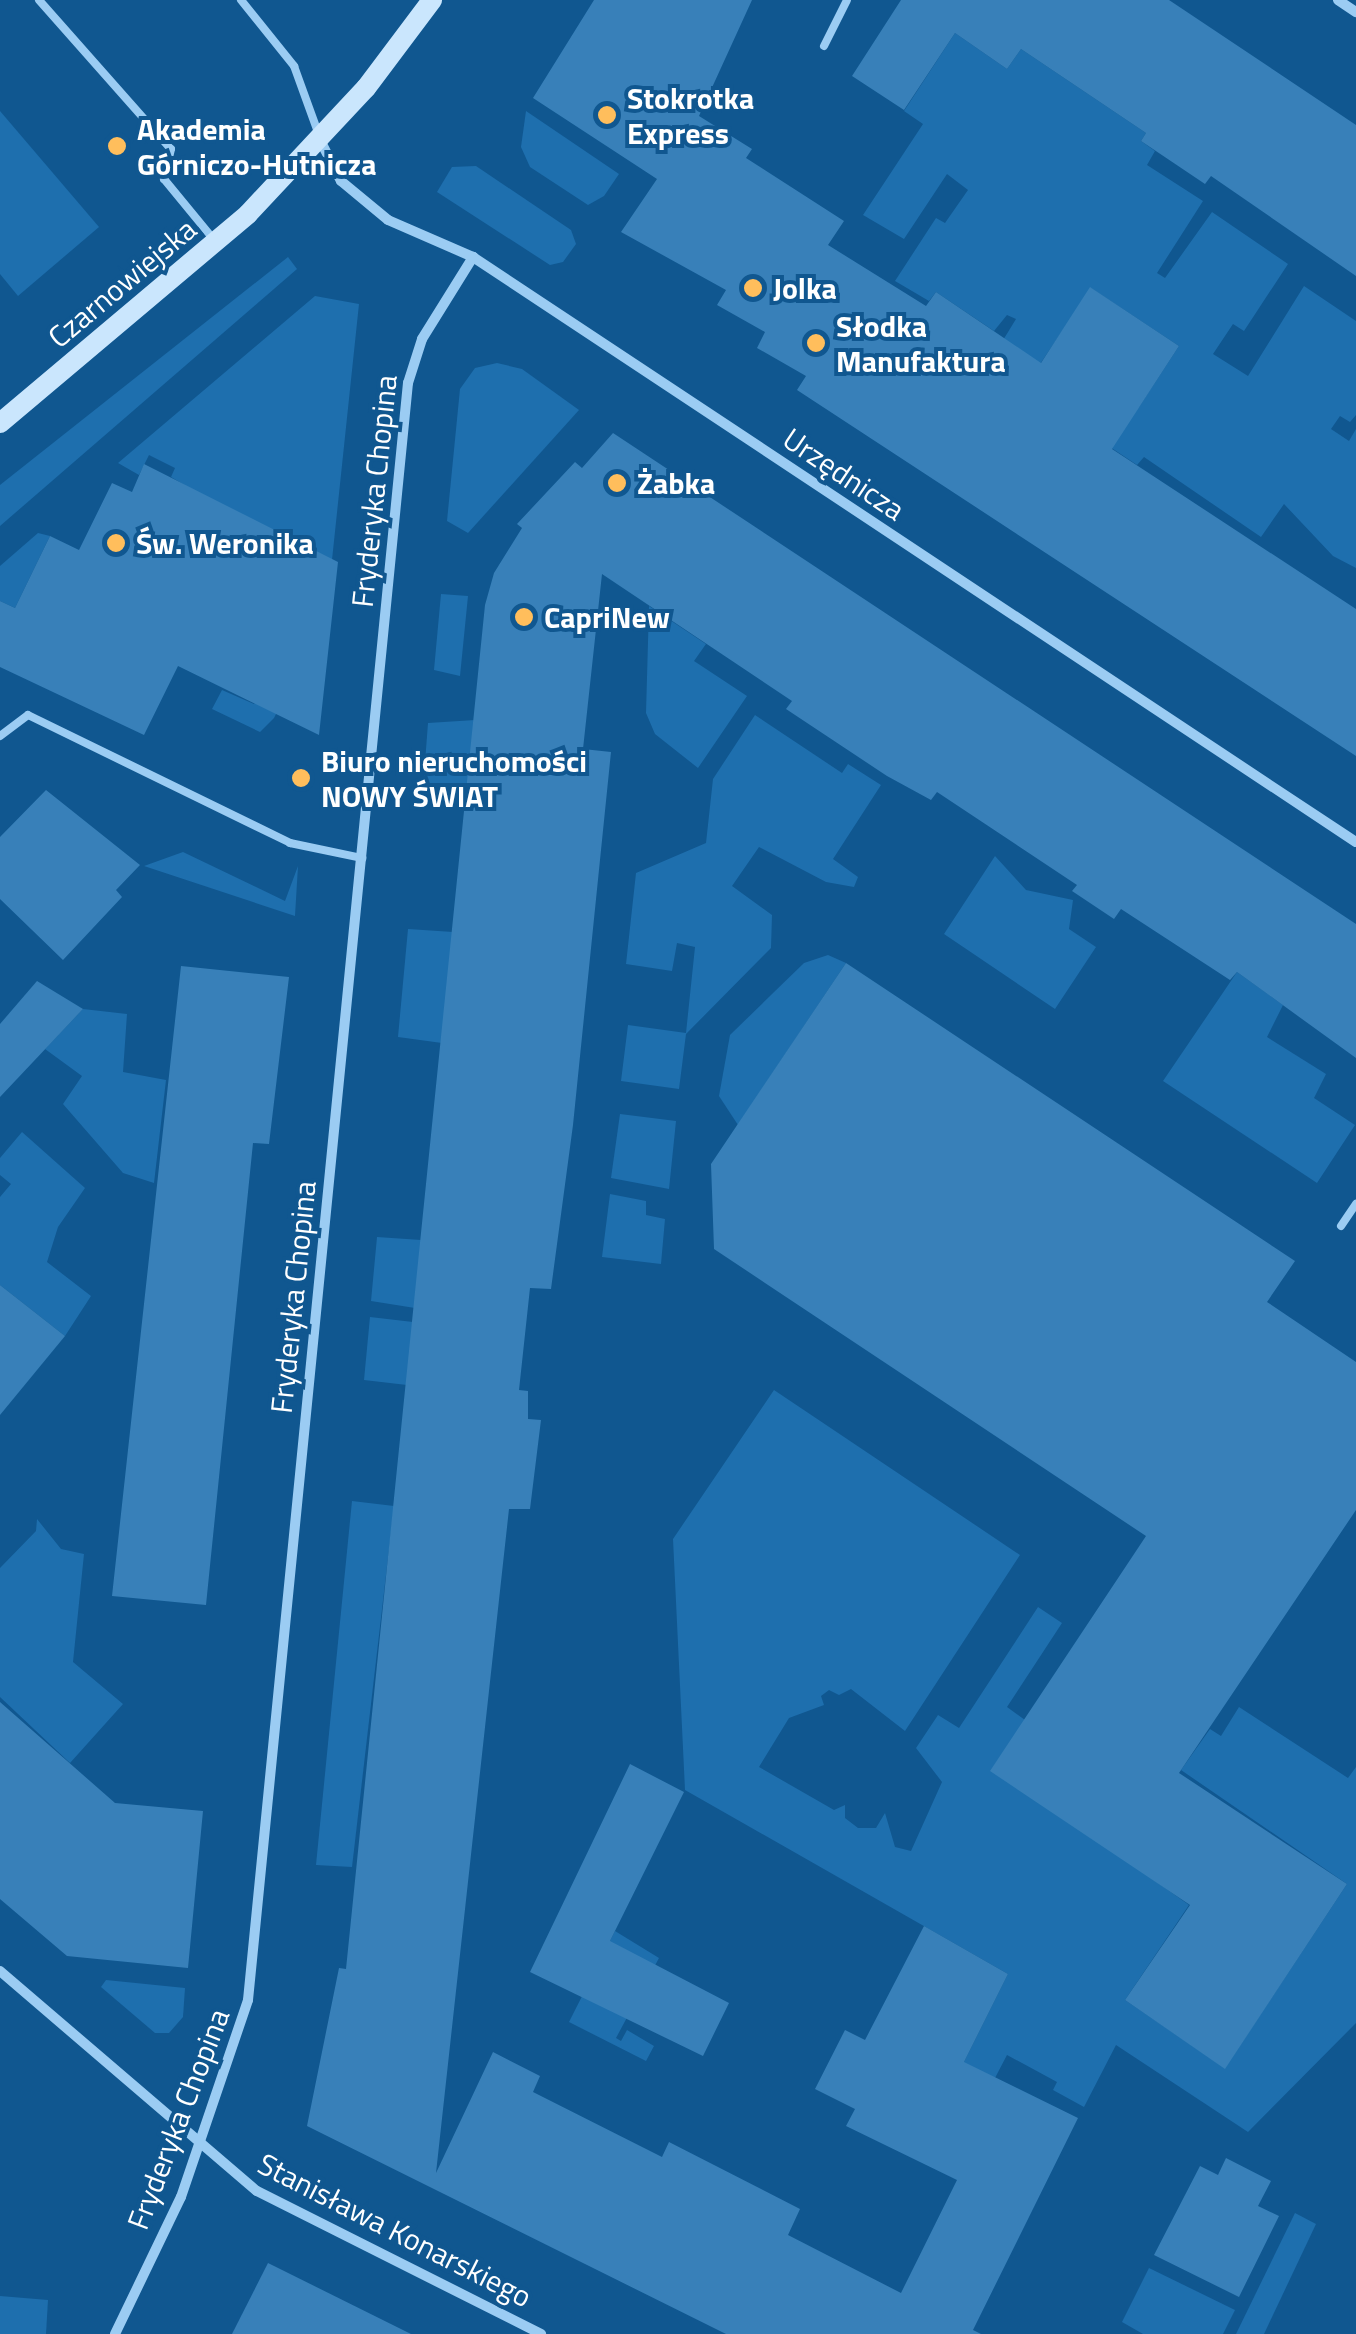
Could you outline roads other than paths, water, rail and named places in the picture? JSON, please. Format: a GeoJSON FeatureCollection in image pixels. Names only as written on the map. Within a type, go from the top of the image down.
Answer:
{"type":"FeatureCollection","features":[{"type":"Feature","properties":{"kind":"main road","name":"Czarnowiejska"},"geometry":{"type":"LineString","coordinates":[[0,423],[217,243],[320,140],[432,0]]}},
{"type":"Feature","properties":{"kind":"street"},"geometry":{"type":"LineString","coordinates":[[1338,0],[1356,12]]}},
{"type":"Feature","properties":{"kind":"street","name":"Urzędnicza"},"geometry":{"type":"LineString","coordinates":[[320,140],[341,181],[372,209],[473,257],[1356,842]]}},
{"type":"Feature","properties":{"kind":"street","name":"Fryderyka Chopina"},"geometry":{"type":"LineString","coordinates":[[116,2334],[200,2146],[248,2000],[408,383],[422,339],[473,257]]}},
{"type":"Feature","properties":{"kind":"street","name":"Stanisława Konarskiego"},"geometry":{"type":"LineString","coordinates":[[0,1971],[200,2146],[268,2198],[542,2334]]}},
{"type":"Feature","properties":{"kind":"lane"},"geometry":{"type":"LineString","coordinates":[[38,0],[171,149],[164,179],[217,243]]}},
{"type":"Feature","properties":{"kind":"lane"},"geometry":{"type":"LineString","coordinates":[[241,0],[294,66],[320,140]]}},
{"type":"Feature","properties":{"kind":"lane"},"geometry":{"type":"LineString","coordinates":[[824,46],[847,0]]}},
{"type":"Feature","properties":{"kind":"lane"},"geometry":{"type":"LineString","coordinates":[[0,736],[28,715],[290,843],[362,858]]}},
{"type":"Feature","properties":{"kind":"lane"},"geometry":{"type":"LineString","coordinates":[[1340,1226],[1356,1204]]}},
{"type":"Feature","properties":{"kind":"place","name":"Stokrotka Express"},"geometry":{"type":"Point","coordinates":[607,115]}},
{"type":"Feature","properties":{"kind":"place","name":"Akademia Górniczo-Hutnicza"},"geometry":{"type":"Point","coordinates":[117,146]}},
{"type":"Feature","properties":{"kind":"place","name":"Jolka"},"geometry":{"type":"Point","coordinates":[753,288]}},
{"type":"Feature","properties":{"kind":"place","name":"Słodka Manufaktura"},"geometry":{"type":"Point","coordinates":[816,343]}},
{"type":"Feature","properties":{"kind":"place","name":"Żabka"},"geometry":{"type":"Point","coordinates":[617,483]}},
{"type":"Feature","properties":{"kind":"place","name":"Św. Weronika"},"geometry":{"type":"Point","coordinates":[116,543]}},
{"type":"Feature","properties":{"kind":"place","name":"CapriNew"},"geometry":{"type":"Point","coordinates":[524,617]}},
{"type":"Feature","properties":{"kind":"place","name":"Biuro nieruchomości NOWY ŚWIAT"},"geometry":{"type":"Point","coordinates":[301,778]}}]}
